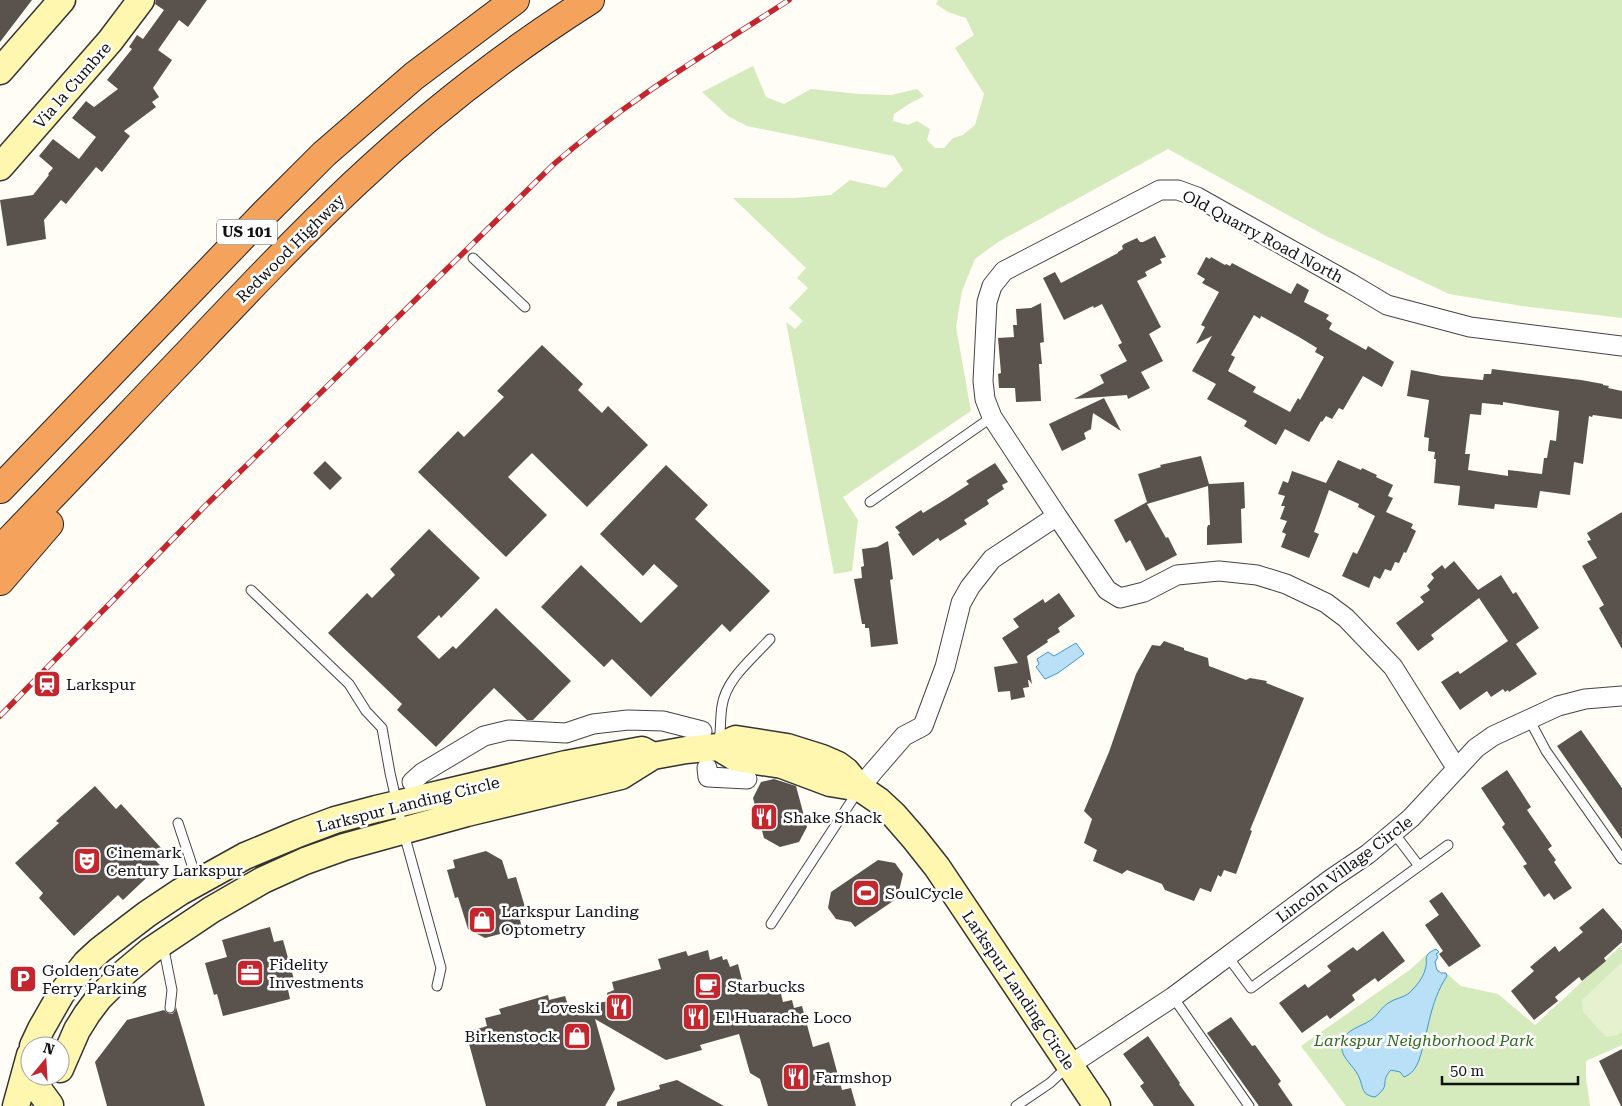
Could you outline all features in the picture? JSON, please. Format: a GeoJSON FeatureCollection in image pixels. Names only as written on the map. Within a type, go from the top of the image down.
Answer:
{"type":"FeatureCollection","features":[{"type":"Feature","properties":{"kind":"highway","name":"US 101"},"geometry":{"type":"LineString","coordinates":[[0,489],[324,154],[414,76],[515,0]]}},
{"type":"Feature","properties":{"kind":"highway","name":"Redwood Highway"},"geometry":{"type":"LineString","coordinates":[[0,550],[325,211],[412,131],[505,58],[590,0]]}},
{"type":"Feature","properties":{"kind":"highway"},"geometry":{"type":"LineString","coordinates":[[0,581],[243,296]]}},
{"type":"Feature","properties":{"kind":"main road"},"geometry":{"type":"LineString","coordinates":[[0,71],[62,0]]}},
{"type":"Feature","properties":{"kind":"main road","name":"Via la Cumbre"},"geometry":{"type":"LineString","coordinates":[[0,167],[120,30],[141,0]]}},
{"type":"Feature","properties":{"kind":"main road","name":"Larkspur Landing Circle"},"geometry":{"type":"LineString","coordinates":[[70,1046],[77,1030],[99,998],[125,972],[211,910],[291,866],[344,847],[403,830],[621,776],[653,756],[686,750],[709,749],[736,758],[782,766],[830,783],[860,788],[879,801],[926,851],[1097,1106]]}},
{"type":"Feature","properties":{"kind":"main road","name":"Larkspur Landing Circle"},"geometry":{"type":"LineString","coordinates":[[38,1036],[50,1011],[69,983],[86,964],[116,937],[147,914],[197,882],[245,856],[335,820],[397,804],[566,764],[642,750],[653,756]]}},
{"type":"Feature","properties":{"kind":"main road"},"geometry":{"type":"LineString","coordinates":[[197,882],[211,910]]}},
{"type":"Feature","properties":{"kind":"main road"},"geometry":{"type":"LineString","coordinates":[[54,1036],[62,1020],[76,1000],[77,992],[69,983]]}},
{"type":"Feature","properties":{"kind":"main road"},"geometry":{"type":"LineString","coordinates":[[16,1106],[21,1086]]}},
{"type":"Feature","properties":{"kind":"main road"},"geometry":{"type":"LineString","coordinates":[[36,1086],[50,1105]]}},
{"type":"Feature","properties":{"kind":"main road"},"geometry":{"type":"LineString","coordinates":[[50,1105],[55,1086]]}},
{"type":"Feature","properties":{"kind":"street","name":"Old Quarry Road North"},"geometry":{"type":"LineString","coordinates":[[1456,768],[1393,667],[1346,618],[1326,603],[1286,584],[1257,575],[1220,571],[1177,575],[1144,592],[1120,598],[1107,590],[992,417],[985,399],[983,381],[987,302],[992,286],[1004,271],[1160,190],[1178,190],[1197,197],[1387,305],[1470,327],[1622,346]]}},
{"type":"Feature","properties":{"kind":"street"},"geometry":{"type":"LineString","coordinates":[[860,788],[904,736],[923,726],[945,666],[961,603],[970,587],[992,559],[1057,516]]}},
{"type":"Feature","properties":{"kind":"street","name":"Lincoln Village Circle"},"geometry":{"type":"LineString","coordinates":[[1070,1066],[1173,997],[1394,833],[1411,818],[1476,748],[1493,736],[1558,706],[1585,699],[1622,696]]}},
{"type":"Feature","properties":{"kind":"street"},"geometry":{"type":"LineString","coordinates":[[412,782],[484,736],[508,730],[566,733],[593,724],[628,720],[663,721],[709,749],[708,777],[747,779]]}},
{"type":"Feature","properties":{"kind":"lane"},"geometry":{"type":"LineString","coordinates":[[473,258],[525,307]]}},
{"type":"Feature","properties":{"kind":"lane"},"geometry":{"type":"LineString","coordinates":[[870,502],[992,417]]}},
{"type":"Feature","properties":{"kind":"lane"},"geometry":{"type":"LineString","coordinates":[[251,590],[349,684],[366,711],[382,728],[403,830],[441,968],[437,986]]}},
{"type":"Feature","properties":{"kind":"lane"},"geometry":{"type":"LineString","coordinates":[[709,749],[728,688],[742,669],[770,640]]}},
{"type":"Feature","properties":{"kind":"lane"},"geometry":{"type":"LineString","coordinates":[[1529,718],[1546,751],[1622,859]]}},
{"type":"Feature","properties":{"kind":"lane"},"geometry":{"type":"LineString","coordinates":[[771,924],[860,788]]}},
{"type":"Feature","properties":{"kind":"lane"},"geometry":{"type":"LineString","coordinates":[[178,823],[197,882]]}},
{"type":"Feature","properties":{"kind":"lane"},"geometry":{"type":"LineString","coordinates":[[1394,833],[1419,866]]}},
{"type":"Feature","properties":{"kind":"lane"},"geometry":{"type":"LineString","coordinates":[[1228,957],[1250,988],[1448,845]]}},
{"type":"Feature","properties":{"kind":"lane"},"geometry":{"type":"LineString","coordinates":[[163,943],[172,990],[170,1008]]}},
{"type":"Feature","properties":{"kind":"lane"},"geometry":{"type":"LineString","coordinates":[[1173,997],[1249,1106]]}},
{"type":"Feature","properties":{"kind":"lane"},"geometry":{"type":"LineString","coordinates":[[1016,1106],[1050,1083],[1070,1066]]}},
{"type":"Feature","properties":{"kind":"green space"},"geometry":{"type":"Polygon","coordinates":[[[938,0],[1622,0],[1622,318],[1522,306],[1449,294],[1326,236],[1168,149],[998,242],[975,259],[962,291],[956,327],[971,411],[843,497],[858,520],[852,571],[834,574],[786,322],[795,329],[803,321],[789,308],[808,288],[797,278],[806,268],[733,198],[795,198],[831,195],[850,180],[885,188],[903,170],[894,156],[747,126],[728,116],[702,92],[753,66],[766,97],[784,104],[811,89],[891,95],[917,89],[924,96],[894,114],[893,121],[908,125],[917,121],[930,129],[927,140],[935,148],[944,148],[953,138],[963,135],[975,125],[984,94],[955,48],[974,35],[966,18],[948,12],[936,4],[938,0]]]}},
{"type":"Feature","properties":{"kind":"green space","name":"Larkspur Neighborhood Park"},"geometry":{"type":"Polygon","coordinates":[[[1622,945],[1622,1045],[1586,1061],[1590,1106],[1346,1106],[1301,1046],[1411,969],[1429,952],[1436,949],[1439,952],[1436,954],[1438,957],[1436,965],[1441,973],[1446,973],[1461,986],[1498,994],[1535,1025],[1622,945]]]}},
{"type":"Feature","properties":{"kind":"green space"},"geometry":{"type":"Polygon","coordinates":[[[1622,962],[1622,1031],[1618,1035],[1606,1037],[1583,1012],[1582,1000],[1622,962]]]}},
{"type":"Feature","properties":{"kind":"water"},"geometry":{"type":"Polygon","coordinates":[[[1076,643],[1084,654],[1058,673],[1045,679],[1036,667],[1039,664],[1037,659],[1048,652],[1054,656],[1076,643]]]}},
{"type":"Feature","properties":{"kind":"water"},"geometry":{"type":"Polygon","coordinates":[[[1436,949],[1439,952],[1436,954],[1438,957],[1435,962],[1437,970],[1441,973],[1446,973],[1447,976],[1436,996],[1418,1063],[1404,1077],[1400,1072],[1391,1070],[1380,1093],[1375,1097],[1370,1096],[1363,1089],[1358,1075],[1343,1053],[1342,1044],[1344,1038],[1351,1031],[1371,1020],[1387,1004],[1410,992],[1423,975],[1427,956],[1436,949]]]}},
{"type":"Feature","properties":{"kind":"building"},"geometry":{"type":"Polygon","coordinates":[[[0,0],[32,0],[0,42],[0,0]]]}},
{"type":"Feature","properties":{"kind":"building"},"geometry":{"type":"Polygon","coordinates":[[[156,0],[207,0],[188,27],[179,20],[158,50],[172,60],[153,88],[159,97],[152,102],[156,107],[124,131],[130,136],[102,172],[96,167],[66,204],[61,200],[44,220],[46,239],[7,246],[0,200],[33,195],[53,168],[39,156],[53,139],[79,159],[96,137],[72,118],[86,101],[94,107],[118,89],[107,80],[132,49],[129,47],[137,35],[143,39],[164,10],[155,4],[156,0]]]}},
{"type":"Feature","properties":{"kind":"building"},"geometry":{"type":"Polygon","coordinates":[[[1155,236],[1166,257],[1160,259],[1162,263],[1145,272],[1147,276],[1137,281],[1161,327],[1149,334],[1163,361],[1141,372],[1150,388],[1128,399],[1127,395],[1074,399],[1104,383],[1100,375],[1127,361],[1118,345],[1122,343],[1102,304],[1094,308],[1093,306],[1064,320],[1043,278],[1055,272],[1061,283],[1118,253],[1123,249],[1122,246],[1124,244],[1137,238],[1140,242],[1143,242],[1155,236]]]}},
{"type":"Feature","properties":{"kind":"building"},"geometry":{"type":"Polygon","coordinates":[[[1206,257],[1210,259],[1211,257],[1225,265],[1230,266],[1232,263],[1291,294],[1297,283],[1309,290],[1304,302],[1329,315],[1326,319],[1332,323],[1329,329],[1366,350],[1368,346],[1394,362],[1382,387],[1363,376],[1343,410],[1339,408],[1332,419],[1326,416],[1309,442],[1285,429],[1276,445],[1244,426],[1247,421],[1207,399],[1216,384],[1192,371],[1212,336],[1196,344],[1205,327],[1201,325],[1219,292],[1202,283],[1205,279],[1197,274],[1206,257]],[[1254,315],[1231,355],[1235,357],[1228,371],[1256,387],[1253,392],[1290,412],[1298,398],[1300,400],[1324,357],[1315,352],[1317,348],[1299,337],[1261,316],[1260,319],[1254,315]]]}},
{"type":"Feature","properties":{"kind":"building"},"geometry":{"type":"Polygon","coordinates":[[[1041,303],[1044,342],[1040,343],[1042,364],[1039,364],[1041,401],[1016,402],[1015,388],[999,388],[998,374],[1001,373],[998,338],[1014,337],[1013,325],[1017,325],[1016,309],[1031,308],[1041,303]]]}},
{"type":"Feature","properties":{"kind":"building"},"geometry":{"type":"Polygon","coordinates":[[[542,345],[583,384],[578,390],[602,413],[608,406],[648,445],[587,507],[532,453],[508,477],[547,515],[506,557],[418,472],[458,431],[464,437],[504,397],[497,391],[542,345]]]}},
{"type":"Feature","properties":{"kind":"building"},"geometry":{"type":"Polygon","coordinates":[[[1492,369],[1581,380],[1603,384],[1609,386],[1608,388],[1622,391],[1622,419],[1589,416],[1583,464],[1574,462],[1570,495],[1540,491],[1537,508],[1495,504],[1494,509],[1458,505],[1460,486],[1434,483],[1435,452],[1428,451],[1429,438],[1424,437],[1429,400],[1407,396],[1411,370],[1442,376],[1483,380],[1484,374],[1491,374],[1492,369]],[[1503,402],[1503,405],[1482,403],[1481,415],[1470,414],[1465,454],[1470,454],[1468,470],[1508,476],[1508,470],[1542,474],[1544,458],[1547,458],[1550,440],[1556,441],[1559,411],[1503,402]]]}},
{"type":"Feature","properties":{"kind":"building"},"geometry":{"type":"Polygon","coordinates":[[[1104,398],[1121,431],[1093,413],[1091,429],[1084,433],[1086,439],[1062,451],[1049,424],[1104,398]]]}},
{"type":"Feature","properties":{"kind":"building"},"geometry":{"type":"Polygon","coordinates":[[[1201,456],[1209,484],[1244,482],[1245,508],[1241,509],[1242,543],[1207,545],[1207,528],[1210,525],[1208,486],[1147,504],[1177,555],[1146,571],[1130,540],[1126,543],[1114,520],[1147,502],[1138,474],[1161,467],[1160,465],[1201,456]]]}},
{"type":"Feature","properties":{"kind":"building"},"geometry":{"type":"Polygon","coordinates":[[[1338,460],[1361,470],[1362,468],[1393,485],[1388,496],[1393,498],[1386,512],[1413,524],[1411,528],[1416,531],[1399,563],[1395,562],[1391,571],[1385,569],[1380,579],[1374,576],[1369,588],[1342,576],[1353,552],[1357,554],[1375,516],[1358,507],[1359,504],[1329,490],[1314,532],[1319,534],[1309,558],[1281,547],[1286,534],[1282,532],[1287,521],[1280,519],[1285,506],[1281,506],[1285,496],[1278,494],[1283,481],[1288,483],[1292,471],[1326,483],[1338,460]]]}},
{"type":"Feature","properties":{"kind":"building"},"geometry":{"type":"Polygon","coordinates":[[[325,461],[342,478],[330,490],[313,473],[325,461]]]}},
{"type":"Feature","properties":{"kind":"building"},"geometry":{"type":"Polygon","coordinates":[[[995,463],[1008,482],[1002,485],[1004,489],[987,500],[989,504],[964,520],[967,524],[940,541],[938,538],[913,556],[895,527],[921,510],[923,513],[946,499],[969,484],[966,481],[995,463]]]}},
{"type":"Feature","properties":{"kind":"building"},"geometry":{"type":"Polygon","coordinates":[[[666,465],[708,505],[695,519],[770,591],[730,632],[722,624],[651,697],[612,659],[604,667],[541,607],[581,565],[641,623],[678,586],[654,564],[643,576],[600,534],[666,465]]]}},
{"type":"Feature","properties":{"kind":"building"},"geometry":{"type":"Polygon","coordinates":[[[1622,512],[1622,649],[1599,608],[1604,605],[1582,566],[1597,558],[1587,541],[1591,540],[1587,533],[1622,512]]]}},
{"type":"Feature","properties":{"kind":"building"},"geometry":{"type":"Polygon","coordinates":[[[429,529],[480,578],[441,618],[439,615],[417,637],[439,659],[453,646],[456,649],[496,608],[571,681],[533,720],[527,720],[494,688],[436,747],[397,710],[402,704],[328,633],[367,593],[372,598],[395,575],[390,569],[429,529]]]}},
{"type":"Feature","properties":{"kind":"building"},"geometry":{"type":"Polygon","coordinates":[[[888,541],[893,579],[890,580],[898,644],[871,647],[869,628],[865,628],[865,624],[862,624],[854,579],[862,578],[861,567],[864,566],[862,549],[877,547],[888,541]]]}},
{"type":"Feature","properties":{"kind":"building"},"geometry":{"type":"Polygon","coordinates":[[[1454,561],[1478,590],[1501,575],[1513,594],[1516,592],[1539,628],[1516,644],[1537,674],[1509,692],[1508,690],[1505,692],[1503,689],[1491,697],[1487,691],[1460,710],[1441,682],[1458,671],[1460,674],[1508,641],[1479,598],[1431,635],[1434,639],[1418,651],[1396,623],[1424,602],[1420,597],[1430,590],[1427,586],[1434,578],[1431,574],[1442,565],[1445,569],[1454,561]]]}},
{"type":"Feature","properties":{"kind":"building"},"geometry":{"type":"Polygon","coordinates":[[[1059,593],[1075,616],[1058,628],[1060,632],[1047,640],[1048,642],[1027,656],[1032,684],[1028,680],[1029,687],[1023,688],[1025,697],[1011,700],[1010,691],[998,692],[994,667],[1018,663],[1002,638],[1019,627],[1013,619],[1043,599],[1045,603],[1059,593]]]}},
{"type":"Feature","properties":{"kind":"building"},"geometry":{"type":"Polygon","coordinates":[[[1164,641],[1208,658],[1209,666],[1246,680],[1250,678],[1267,681],[1266,683],[1304,698],[1250,830],[1252,831],[1236,874],[1224,870],[1221,877],[1218,875],[1211,892],[1200,888],[1194,901],[1165,890],[1162,884],[1127,870],[1122,874],[1093,861],[1097,850],[1084,843],[1092,819],[1084,811],[1109,752],[1136,674],[1152,645],[1160,646],[1164,641]]]}},
{"type":"Feature","properties":{"kind":"building"},"geometry":{"type":"Polygon","coordinates":[[[1581,730],[1622,788],[1622,839],[1557,746],[1581,730]]]}},
{"type":"Feature","properties":{"kind":"building"},"geometry":{"type":"Polygon","coordinates":[[[1507,770],[1531,807],[1527,810],[1552,846],[1548,849],[1556,860],[1554,862],[1572,888],[1554,900],[1549,893],[1544,897],[1523,866],[1527,864],[1502,827],[1505,824],[1481,788],[1507,770]]]}},
{"type":"Feature","properties":{"kind":"building"},"geometry":{"type":"Polygon","coordinates":[[[774,779],[796,786],[807,827],[799,842],[780,847],[764,838],[753,798],[761,782],[774,779]]]}},
{"type":"Feature","properties":{"kind":"building","name":"Cinemark Century Larkspur"},"geometry":{"type":"Polygon","coordinates":[[[95,786],[116,809],[121,804],[163,850],[154,859],[160,865],[123,900],[118,895],[74,936],[39,898],[43,893],[15,863],[59,823],[56,821],[95,786]]]}},
{"type":"Feature","properties":{"kind":"building"},"geometry":{"type":"Polygon","coordinates":[[[486,851],[502,860],[508,879],[516,877],[528,917],[520,920],[522,928],[485,938],[468,929],[458,897],[455,898],[447,870],[455,868],[453,860],[486,851]]]}},
{"type":"Feature","properties":{"kind":"building"},"geometry":{"type":"Polygon","coordinates":[[[878,860],[895,863],[903,874],[899,891],[902,895],[855,927],[851,922],[836,919],[828,908],[831,892],[878,860]]]}},
{"type":"Feature","properties":{"kind":"building"},"geometry":{"type":"Polygon","coordinates":[[[1442,892],[1481,946],[1449,967],[1439,954],[1443,951],[1425,925],[1439,915],[1429,901],[1442,892]]]}},
{"type":"Feature","properties":{"kind":"building"},"geometry":{"type":"Polygon","coordinates":[[[1603,908],[1622,930],[1622,942],[1604,958],[1606,961],[1582,981],[1579,977],[1555,997],[1558,1001],[1534,1020],[1511,991],[1534,971],[1530,967],[1555,946],[1559,952],[1583,932],[1579,928],[1603,908]]]}},
{"type":"Feature","properties":{"kind":"building","name":"Fidelity Investments"},"geometry":{"type":"Polygon","coordinates":[[[270,927],[274,942],[283,940],[295,983],[287,985],[290,999],[223,1016],[217,994],[214,995],[205,963],[227,957],[222,940],[270,927]]]}},
{"type":"Feature","properties":{"kind":"building"},"geometry":{"type":"Polygon","coordinates":[[[1383,931],[1405,961],[1378,982],[1375,978],[1352,995],[1355,1000],[1330,1019],[1327,1015],[1302,1033],[1279,1003],[1305,984],[1308,988],[1331,971],[1327,966],[1353,947],[1357,951],[1383,931]]]}},
{"type":"Feature","properties":{"kind":"building"},"geometry":{"type":"Polygon","coordinates":[[[708,950],[710,960],[722,956],[723,960],[727,959],[730,967],[738,964],[744,988],[768,982],[770,989],[779,986],[783,1002],[792,1000],[794,1008],[802,1006],[813,1047],[829,1042],[842,1090],[851,1088],[856,1106],[768,1106],[760,1079],[750,1073],[739,1034],[700,1045],[702,1050],[666,1060],[595,1019],[615,1089],[605,1106],[486,1106],[468,1040],[473,1039],[471,1031],[487,1026],[485,1018],[501,1014],[499,1009],[548,995],[549,1000],[565,996],[569,1008],[609,1001],[607,993],[614,990],[612,982],[661,969],[658,959],[686,951],[688,956],[708,950]]]}},
{"type":"Feature","properties":{"kind":"building"},"geometry":{"type":"Polygon","coordinates":[[[176,1007],[205,1106],[107,1106],[95,1062],[127,1020],[164,1010],[172,1014],[176,1007]]]}},
{"type":"Feature","properties":{"kind":"building"},"geometry":{"type":"Polygon","coordinates":[[[1231,1017],[1252,1046],[1255,1045],[1281,1081],[1278,1084],[1293,1106],[1259,1106],[1207,1033],[1231,1017]]]}},
{"type":"Feature","properties":{"kind":"building"},"geometry":{"type":"Polygon","coordinates":[[[1148,1036],[1195,1106],[1154,1106],[1140,1086],[1144,1083],[1123,1054],[1148,1036]]]}},
{"type":"Feature","properties":{"kind":"building"},"geometry":{"type":"Polygon","coordinates":[[[1622,1049],[1622,1106],[1621,1106],[1599,1061],[1622,1049]]]}},
{"type":"Feature","properties":{"kind":"building"},"geometry":{"type":"Polygon","coordinates":[[[677,1080],[724,1106],[617,1106],[617,1102],[660,1089],[659,1085],[677,1080]]]}},
{"type":"Feature","properties":{"kind":"railway"},"geometry":{"type":"LineString","coordinates":[[0,716],[204,507],[554,164],[581,141],[639,98],[789,0]]}},
{"type":"Feature","properties":{"kind":"place","name":"Larkspur"},"geometry":{"type":"Point","coordinates":[47,684]}},
{"type":"Feature","properties":{"kind":"place","name":"Shake Shack"},"geometry":{"type":"Point","coordinates":[764,817]}},
{"type":"Feature","properties":{"kind":"place","name":"Cinemark Century Larkspur"},"geometry":{"type":"Point","coordinates":[87,861]}},
{"type":"Feature","properties":{"kind":"place","name":"SoulCycle"},"geometry":{"type":"Point","coordinates":[866,893]}},
{"type":"Feature","properties":{"kind":"place","name":"Larkspur Landing Optometry"},"geometry":{"type":"Point","coordinates":[482,920]}},
{"type":"Feature","properties":{"kind":"place","name":"Fidelity Investments"},"geometry":{"type":"Point","coordinates":[250,973]}},
{"type":"Feature","properties":{"kind":"place","name":"Golden Gate Ferry Parking"},"geometry":{"type":"Point","coordinates":[23,979]}},
{"type":"Feature","properties":{"kind":"place","name":"Starbucks"},"geometry":{"type":"Point","coordinates":[708,986]}},
{"type":"Feature","properties":{"kind":"place","name":"Loveski"},"geometry":{"type":"Point","coordinates":[619,1007]}},
{"type":"Feature","properties":{"kind":"place","name":"El Huarache Loco"},"geometry":{"type":"Point","coordinates":[696,1017]}},
{"type":"Feature","properties":{"kind":"place","name":"Birkenstock"},"geometry":{"type":"Point","coordinates":[577,1036]}},
{"type":"Feature","properties":{"kind":"place","name":"Farmshop"},"geometry":{"type":"Point","coordinates":[796,1077]}}]}
